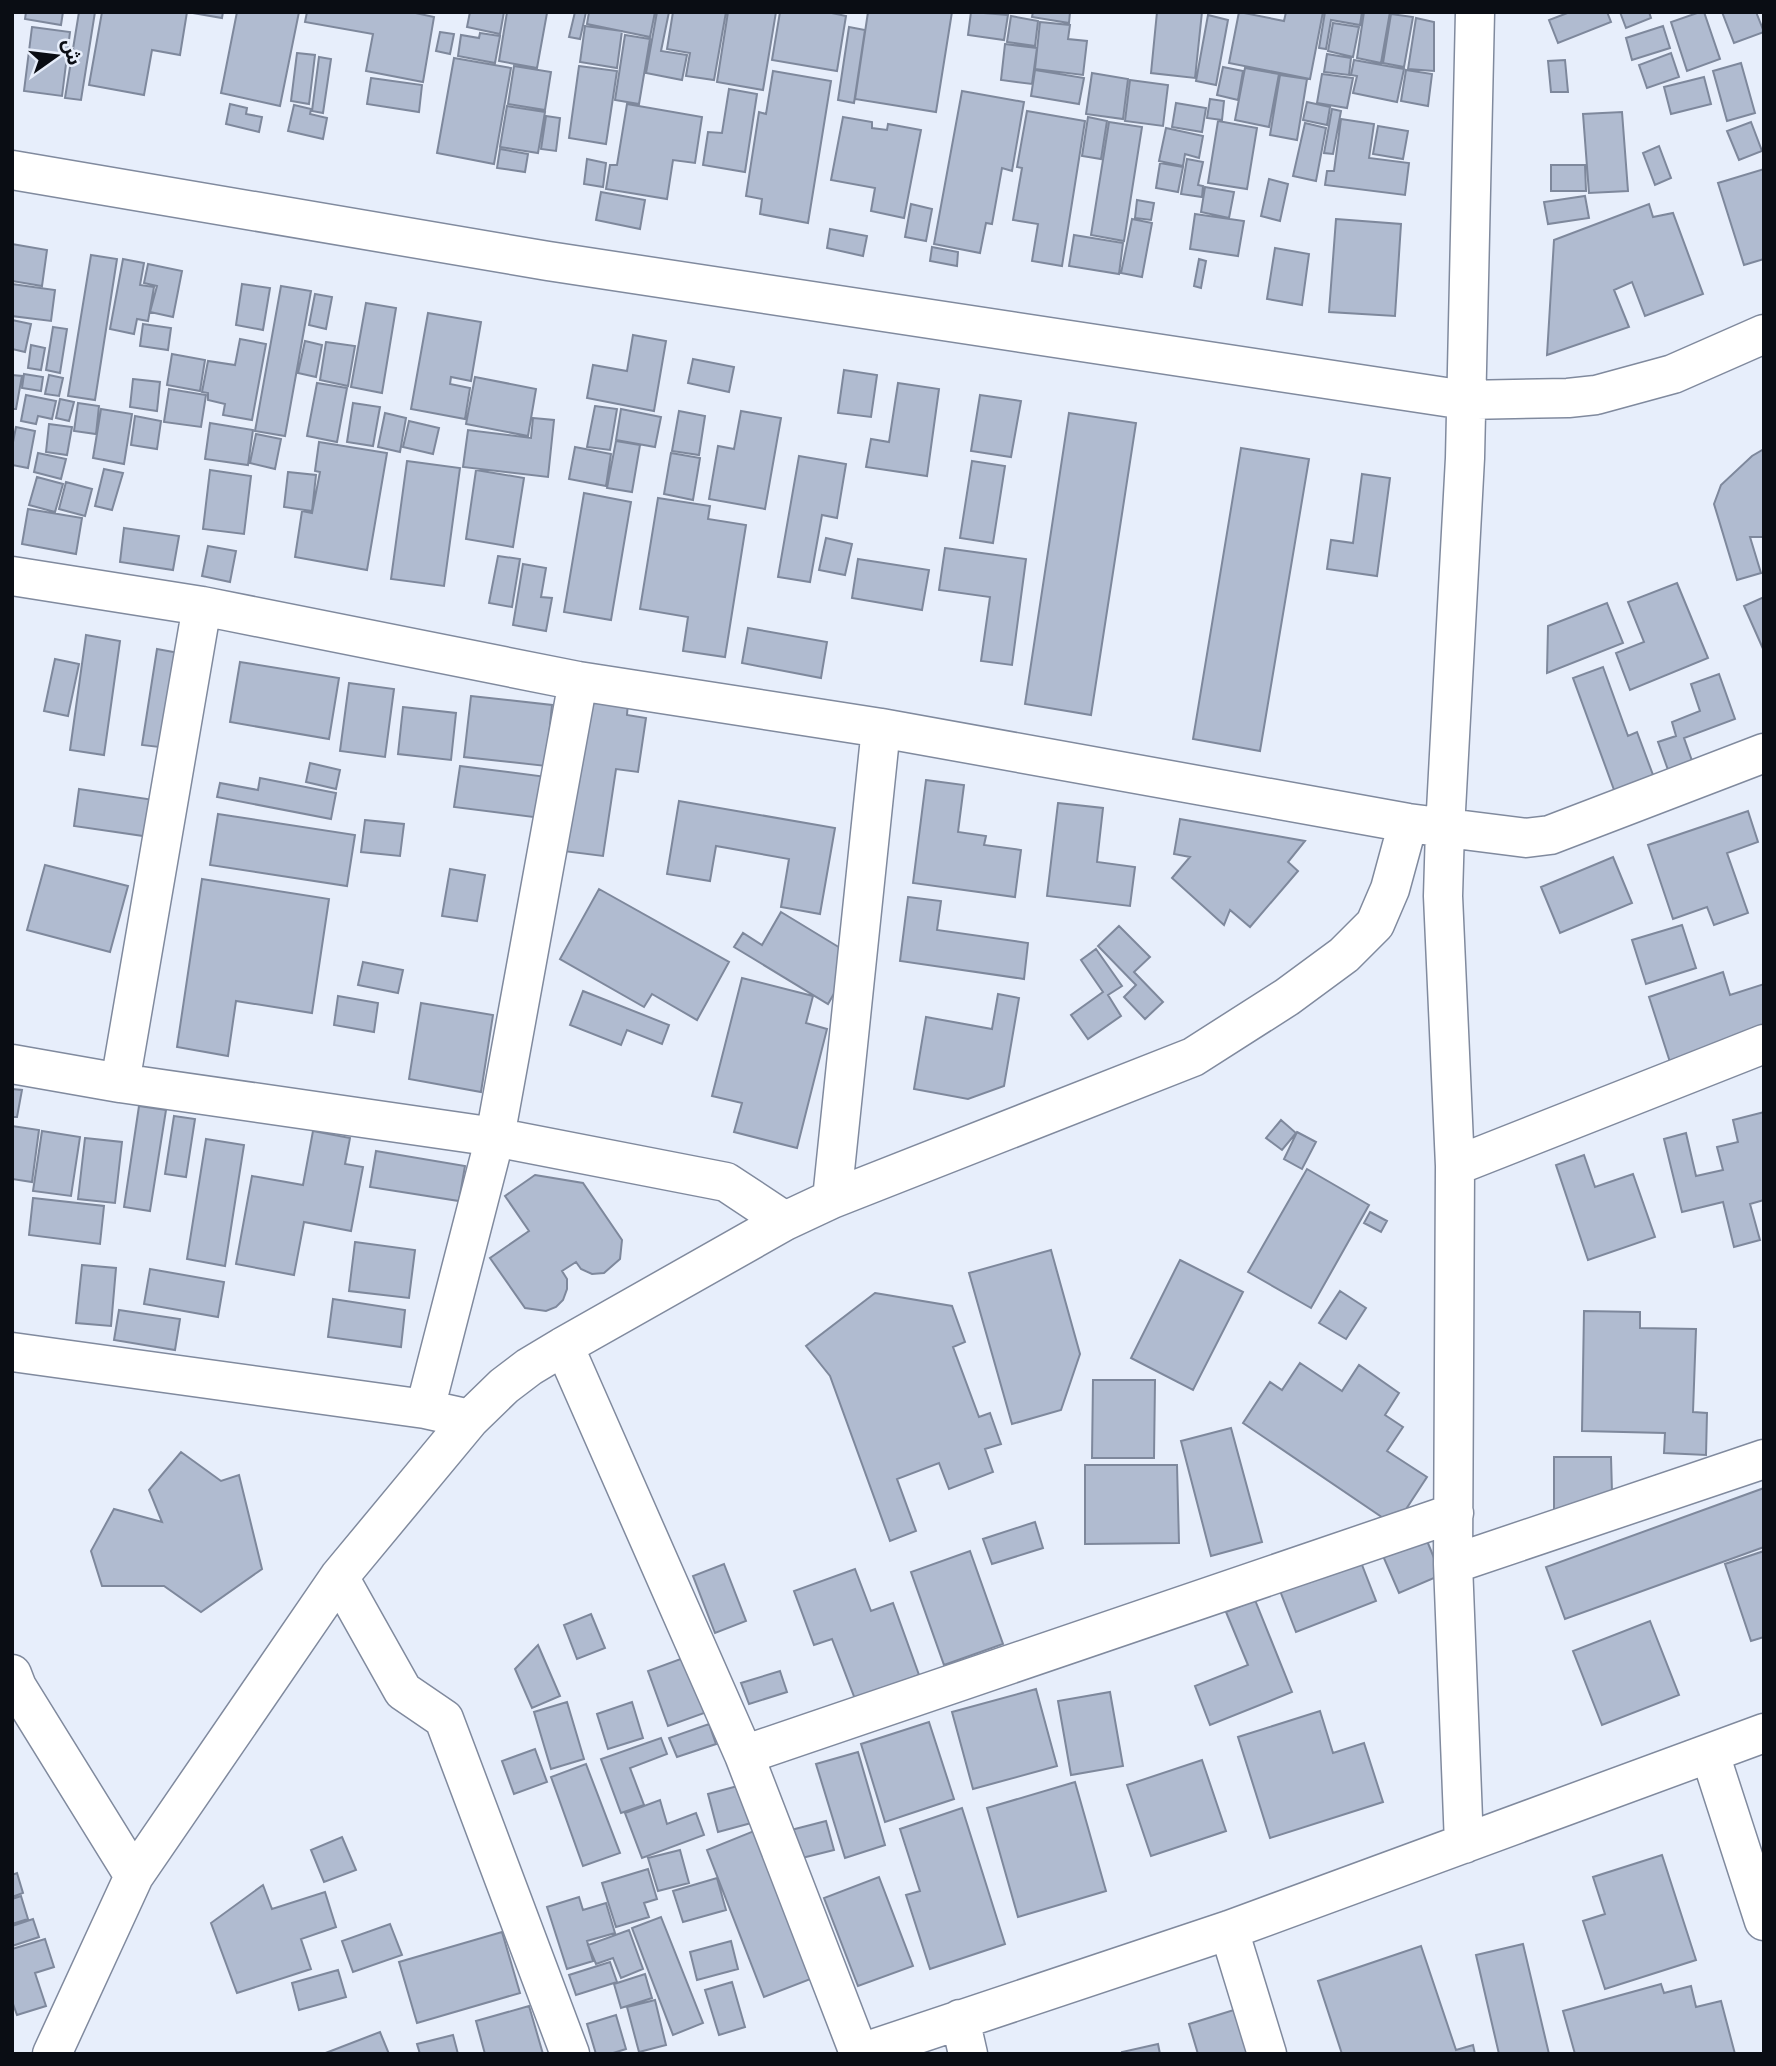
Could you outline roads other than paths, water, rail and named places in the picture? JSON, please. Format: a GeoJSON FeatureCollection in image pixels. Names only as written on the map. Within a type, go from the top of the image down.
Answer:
{"type":"FeatureCollection","features":[{"type":"Feature","properties":{"kind":"street"},"geometry":{"type":"LineString","coordinates":[[1464,1844],[1453,1564],[1455,1166],[1443,896],[1426,826],[1465,458],[1475,12]]}},
{"type":"Feature","properties":{"kind":"street"},"geometry":{"type":"LineString","coordinates":[[12,170],[548,261],[1465,400],[1596,395],[1672,374],[1764,334]]}},
{"type":"Feature","properties":{"kind":"street"},"geometry":{"type":"LineString","coordinates":[[12,576],[202,606],[578,681],[881,728],[1426,826],[1526,838],[1550,835],[1764,753]]}},
{"type":"Feature","properties":{"kind":"street"},"geometry":{"type":"LineString","coordinates":[[120,1083],[202,606]]}},
{"type":"Feature","properties":{"kind":"street"},"geometry":{"type":"LineString","coordinates":[[425,1409],[495,1137],[578,681]]}},
{"type":"Feature","properties":{"kind":"street"},"geometry":{"type":"LineString","coordinates":[[832,1199],[881,728]]}},
{"type":"Feature","properties":{"kind":"street"},"geometry":{"type":"LineString","coordinates":[[52,2054],[134,1877],[338,1577],[470,1419],[504,1386],[564,1346],[785,1221],[832,1199],[1194,1057],[1287,997],[1344,955],[1374,924],[1390,889],[1426,826]]}},
{"type":"Feature","properties":{"kind":"street"},"geometry":{"type":"LineString","coordinates":[[1455,1166],[1764,1044]]}},
{"type":"Feature","properties":{"kind":"street"},"geometry":{"type":"LineString","coordinates":[[12,1064],[120,1083],[495,1137],[726,1182],[785,1221]]}},
{"type":"Feature","properties":{"kind":"street"},"geometry":{"type":"LineString","coordinates":[[564,1346],[744,1755],[858,2054],[964,2036],[1229,1930],[1764,1733]]}},
{"type":"Feature","properties":{"kind":"street"},"geometry":{"type":"LineString","coordinates":[[12,1352],[425,1409],[470,1419]]}},
{"type":"Feature","properties":{"kind":"street"},"geometry":{"type":"LineString","coordinates":[[1453,1564],[1764,1459]]}},
{"type":"Feature","properties":{"kind":"street"},"geometry":{"type":"LineString","coordinates":[[744,1755],[1454,1513]]}},
{"type":"Feature","properties":{"kind":"street"},"geometry":{"type":"LineString","coordinates":[[338,1577],[403,1691],[444,1719],[570,2054]]}},
{"type":"Feature","properties":{"kind":"street"},"geometry":{"type":"LineString","coordinates":[[14,1683],[134,1877]]}},
{"type":"Feature","properties":{"kind":"street"},"geometry":{"type":"LineString","coordinates":[[1710,1754],[1764,1921]]}},
{"type":"Feature","properties":{"kind":"street"},"geometry":{"type":"LineString","coordinates":[[1229,1930],[1267,2054]]}}]}
